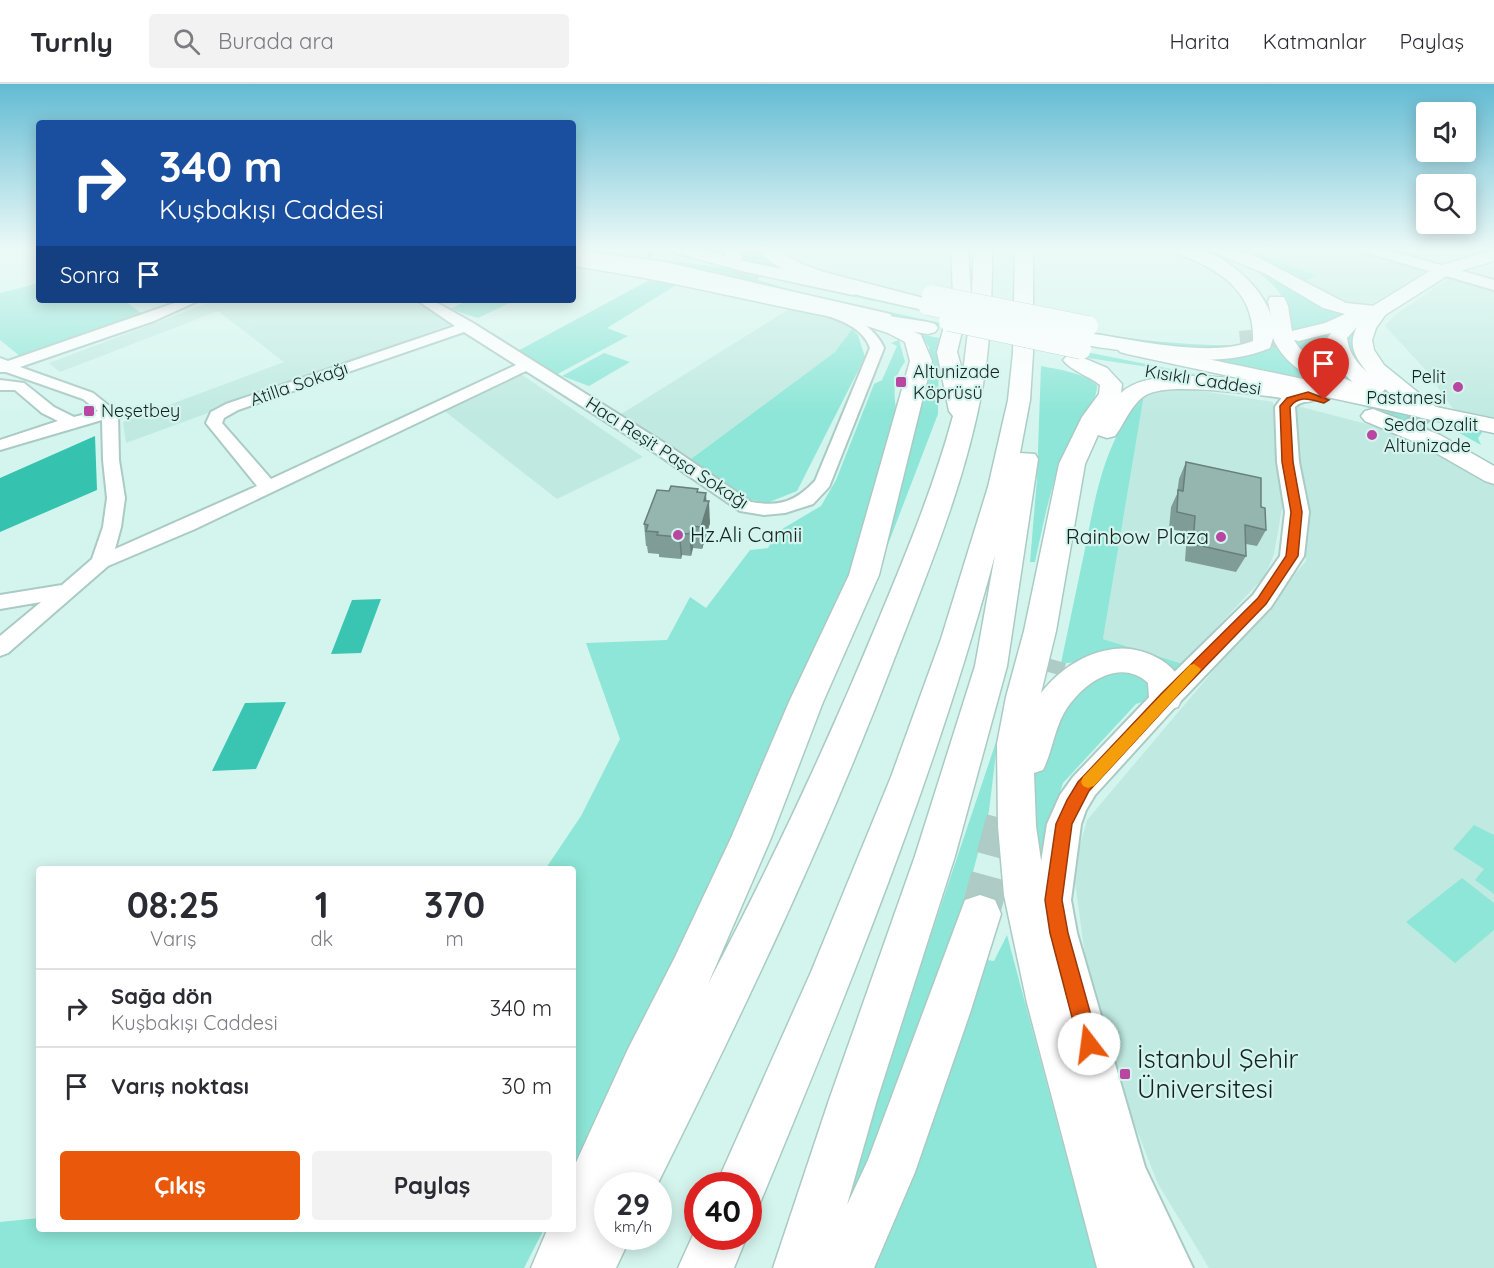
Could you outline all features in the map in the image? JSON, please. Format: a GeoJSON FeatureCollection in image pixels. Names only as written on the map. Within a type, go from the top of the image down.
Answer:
{"type":"FeatureCollection","features":[{"type":"Feature","properties":{"kind":"main road"},"geometry":{"type":"LineString","coordinates":[[576,1228],[635,1087],[700,952],[751,838],[806,702],[864,575],[911,408],[921,361],[914,339],[895,329],[859,317],[802,304]]}},
{"type":"Feature","properties":{"kind":"main road"},"geometry":{"type":"LineString","coordinates":[[889,304],[1081,343],[1210,353],[1254,350],[1263,344],[1266,330],[1259,304]]}},
{"type":"Feature","properties":{"kind":"main road"},"geometry":{"type":"LineString","coordinates":[[890,304],[1081,343],[1308,395]]}},
{"type":"Feature","properties":{"kind":"main road"},"geometry":{"type":"LineString","coordinates":[[908,304],[929,311]]}},
{"type":"Feature","properties":{"kind":"main road"},"geometry":{"type":"LineString","coordinates":[[913,304],[929,311]]}},
{"type":"Feature","properties":{"kind":"main road"},"geometry":{"type":"LineString","coordinates":[[960,304],[948,352],[963,418]]}},
{"type":"Feature","properties":{"kind":"main road"},"geometry":{"type":"LineString","coordinates":[[636,1172],[737,976],[811,821],[863,700],[950,467],[974,365],[981,304]]}},
{"type":"Feature","properties":{"kind":"main road"},"geometry":{"type":"LineString","coordinates":[[748,1172],[829,983],[909,777],[957,639],[1001,487],[1014,424],[1023,353],[1023,304]]}},
{"type":"Feature","properties":{"kind":"main road"},"geometry":{"type":"LineString","coordinates":[[1278,304],[1285,343],[1305,364],[1343,385],[1430,418],[1494,426]]}},
{"type":"Feature","properties":{"kind":"main road"},"geometry":{"type":"LineString","coordinates":[[1329,304],[1369,313]]}},
{"type":"Feature","properties":{"kind":"main road"},"geometry":{"type":"LineString","coordinates":[[1374,388],[1340,355],[1337,338],[1341,332],[1384,304]]}},
{"type":"Feature","properties":{"kind":"main road"},"geometry":{"type":"LineString","coordinates":[[859,317],[929,311]]}},
{"type":"Feature","properties":{"kind":"main road"},"geometry":{"type":"LineString","coordinates":[[1369,313],[1362,342],[1368,359],[1430,418],[1494,463]]}},
{"type":"Feature","properties":{"kind":"main road"},"geometry":{"type":"LineString","coordinates":[[1299,335],[1332,327],[1369,313]]}},
{"type":"Feature","properties":{"kind":"main road"},"geometry":{"type":"LineString","coordinates":[[1081,343],[1171,340],[1240,341]]}},
{"type":"Feature","properties":{"kind":"main road"},"geometry":{"type":"LineString","coordinates":[[1081,343],[1111,384],[1110,394],[1094,417],[1078,447],[1064,495],[1040,631],[1023,697],[1015,744],[1017,826],[1025,895],[1050,1003],[1125,1268]]}},
{"type":"Feature","properties":{"kind":"main road","name":"Kısıklı Caddesi"},"geometry":{"type":"LineString","coordinates":[[1081,343],[1254,388],[1308,395],[1414,433],[1454,452],[1494,476]]}},
{"type":"Feature","properties":{"kind":"main road","name":"Kısıklı Caddesi"},"geometry":{"type":"LineString","coordinates":[[1081,343],[1430,418]]}},
{"type":"Feature","properties":{"kind":"main road"},"geometry":{"type":"LineString","coordinates":[[1051,659],[1085,481],[1103,438],[1122,407],[1140,389],[1165,383],[1254,388]]}},
{"type":"Feature","properties":{"kind":"main road"},"geometry":{"type":"LineString","coordinates":[[801,1268],[938,845],[991,666],[1027,454],[1014,424]]}},
{"type":"Feature","properties":{"kind":"main road"},"geometry":{"type":"LineString","coordinates":[[1017,826],[1027,771],[1045,712],[1066,687],[1089,668],[1105,661],[1121,659],[1138,661],[1158,673],[1166,684],[1166,698]]}},
{"type":"Feature","properties":{"kind":"main road"},"geometry":{"type":"LineString","coordinates":[[846,1268],[889,1172],[947,1013],[980,914]]}},
{"type":"Feature","properties":{"kind":"main road"},"geometry":{"type":"LineString","coordinates":[[559,1268],[574,1232]]}},
{"type":"Feature","properties":{"kind":"main road"},"geometry":{"type":"LineString","coordinates":[[586,1268],[596,1250]]}},
{"type":"Feature","properties":{"kind":"main road"},"geometry":{"type":"LineString","coordinates":[[706,1268],[714,1250]]}},
{"type":"Feature","properties":{"kind":"street"},"geometry":{"type":"LineString","coordinates":[[2,366],[149,318],[183,304]]}},
{"type":"Feature","properties":{"kind":"street","name":"Hacı Reşit Paşa Sokağı"},"geometry":{"type":"LineString","coordinates":[[430,304],[663,450],[746,507],[764,510],[785,508],[807,500],[823,483],[877,348],[877,344],[870,335],[851,320],[824,309]]}},
{"type":"Feature","properties":{"kind":"street","name":"Atilla Sokağı"},"geometry":{"type":"LineString","coordinates":[[267,486],[214,423],[217,415],[232,407],[468,326]]}},
{"type":"Feature","properties":{"kind":"street"},"geometry":{"type":"LineString","coordinates":[[0,648],[101,562],[188,525],[529,364]]}},
{"type":"Feature","properties":{"kind":"street"},"geometry":{"type":"LineString","coordinates":[[2,366],[88,396],[110,413]]}},
{"type":"Feature","properties":{"kind":"street"},"geometry":{"type":"LineString","coordinates":[[0,385],[19,386],[48,410],[72,422]]}},
{"type":"Feature","properties":{"kind":"street"},"geometry":{"type":"LineString","coordinates":[[1169,1268],[1124,1173],[1059,933],[1053,900],[1064,824],[1084,786],[1166,698],[1262,601],[1292,556],[1297,512],[1288,462],[1285,406],[1290,400],[1308,395]]}},
{"type":"Feature","properties":{"kind":"street"},"geometry":{"type":"LineString","coordinates":[[0,445],[72,422],[110,413]]}},
{"type":"Feature","properties":{"kind":"street"},"geometry":{"type":"LineString","coordinates":[[101,562],[112,527],[116,498],[111,460],[110,413]]}},
{"type":"Feature","properties":{"kind":"street"},"geometry":{"type":"LineString","coordinates":[[0,603],[66,591]]}},
{"type":"Feature","properties":{"kind":"shaded area"},"geometry":{"type":"Polygon","coordinates":[[[0,304],[129,304],[144,315],[20,356],[0,340],[0,304]]]}},
{"type":"Feature","properties":{"kind":"shaded area"},"geometry":{"type":"Polygon","coordinates":[[[205,304],[422,304],[457,322],[126,443],[123,422],[284,362],[218,311],[60,372],[49,363],[205,304]]]}},
{"type":"Feature","properties":{"kind":"shaded area"},"geometry":{"type":"Polygon","coordinates":[[[460,304],[506,304],[478,318],[450,309],[460,304]]]}},
{"type":"Feature","properties":{"kind":"shaded area"},"geometry":{"type":"Polygon","coordinates":[[[604,304],[645,304],[607,328],[628,336],[554,376],[514,353],[604,304]]]}},
{"type":"Feature","properties":{"kind":"shaded area"},"geometry":{"type":"Polygon","coordinates":[[[845,304],[856,304],[1201,375],[1075,356],[845,304]]]}},
{"type":"Feature","properties":{"kind":"shaded area"},"geometry":{"type":"Polygon","coordinates":[[[889,304],[908,304],[940,311],[941,315],[889,304]]]}},
{"type":"Feature","properties":{"kind":"shaded area"},"geometry":{"type":"Polygon","coordinates":[[[1286,304],[1321,304],[1330,310],[1352,314],[1315,327],[1291,331],[1286,304]]]}},
{"type":"Feature","properties":{"kind":"shaded area"},"geometry":{"type":"Polygon","coordinates":[[[1345,304],[1371,304],[1364,308],[1345,304]]]}},
{"type":"Feature","properties":{"kind":"shaded area"},"geometry":{"type":"Polygon","coordinates":[[[1411,304],[1494,304],[1494,418],[1454,410],[1423,367],[1385,326],[1395,315],[1411,304]]]}},
{"type":"Feature","properties":{"kind":"shaded area"},"geometry":{"type":"Polygon","coordinates":[[[791,308],[839,320],[852,329],[835,352],[691,459],[618,416],[791,308]]]}},
{"type":"Feature","properties":{"kind":"shaded area"},"geometry":{"type":"Polygon","coordinates":[[[1361,321],[1354,334],[1357,353],[1370,370],[1403,397],[1357,387],[1313,365],[1294,342],[1291,331],[1300,338],[1333,330],[1330,347],[1338,363],[1357,380],[1378,387],[1350,353],[1347,337],[1361,321]]]}},
{"type":"Feature","properties":{"kind":"shaded area"},"geometry":{"type":"Polygon","coordinates":[[[852,329],[858,335],[865,357],[797,491],[767,503],[748,499],[691,459],[835,352],[852,329]]]}},
{"type":"Feature","properties":{"kind":"shaded area"},"geometry":{"type":"Polygon","coordinates":[[[1087,331],[1184,344],[1244,345],[1242,342],[1256,341],[1243,349],[1167,348],[1087,333],[1087,331]]]}},
{"type":"Feature","properties":{"kind":"shaded area"},"geometry":{"type":"Polygon","coordinates":[[[919,334],[939,338],[938,414],[874,581],[930,365],[929,347],[919,334]]]}},
{"type":"Feature","properties":{"kind":"shaded area"},"geometry":{"type":"Polygon","coordinates":[[[899,340],[905,362],[898,374],[895,386],[897,413],[865,538],[693,932],[576,1165],[576,866],[547,866],[581,816],[620,739],[586,643],[667,640],[690,597],[706,608],[750,550],[768,548],[777,532],[821,506],[836,480],[874,384],[882,380],[897,346],[891,343],[899,340]]]}},
{"type":"Feature","properties":{"kind":"shaded area"},"geometry":{"type":"Polygon","coordinates":[[[1274,342],[1339,388],[1184,355],[1231,357],[1253,353],[1274,342]]]}},
{"type":"Feature","properties":{"kind":"shaded area"},"geometry":{"type":"Polygon","coordinates":[[[604,353],[630,362],[589,386],[562,376],[604,353]]]}},
{"type":"Feature","properties":{"kind":"shaded area"},"geometry":{"type":"Polygon","coordinates":[[[1041,366],[1078,374],[1097,385],[1091,406],[1069,443],[1057,472],[1035,562],[1030,562],[1037,479],[1041,366]]]}},
{"type":"Feature","properties":{"kind":"shaded area"},"geometry":{"type":"Polygon","coordinates":[[[521,374],[643,457],[557,499],[442,409],[521,374]]]}},
{"type":"Feature","properties":{"kind":"shaded area"},"geometry":{"type":"Polygon","coordinates":[[[1160,388],[1188,389],[1273,402],[1284,497],[1274,554],[1265,576],[1183,664],[1103,639],[1144,395],[1160,388]]]}},
{"type":"Feature","properties":{"kind":"shaded area"},"geometry":{"type":"Polygon","coordinates":[[[1144,395],[1103,639],[1183,664],[1175,675],[1136,657],[1114,650],[1100,651],[1074,662],[1061,663],[1098,487],[1111,448],[1120,430],[1144,395]]]}},
{"type":"Feature","properties":{"kind":"shaded area"},"geometry":{"type":"Polygon","coordinates":[[[1344,398],[1484,430],[1478,438],[1481,445],[1436,420],[1424,425],[1449,441],[1344,398]]]}},
{"type":"Feature","properties":{"kind":"shaded area"},"geometry":{"type":"Polygon","coordinates":[[[1294,405],[1412,436],[1494,485],[1494,1268],[1209,1268],[1158,1184],[1094,1022],[1075,882],[1078,853],[1087,820],[1306,561],[1305,503],[1289,408],[1294,405]]]}},
{"type":"Feature","properties":{"kind":"shaded area"},"geometry":{"type":"Polygon","coordinates":[[[95,436],[97,490],[0,532],[0,478],[95,436]]]}},
{"type":"Feature","properties":{"kind":"shaded area"},"geometry":{"type":"Polygon","coordinates":[[[381,599],[361,653],[331,654],[352,600],[381,599]]]}},
{"type":"Feature","properties":{"kind":"shaded area"},"geometry":{"type":"Polygon","coordinates":[[[1132,668],[1148,679],[1151,699],[1136,704],[1063,783],[1037,860],[1026,795],[1053,722],[1075,688],[1105,669],[1132,668]]]}},
{"type":"Feature","properties":{"kind":"shaded area"},"geometry":{"type":"Polygon","coordinates":[[[286,702],[256,769],[212,771],[245,703],[286,702]]]}},
{"type":"Feature","properties":{"kind":"shaded area"},"geometry":{"type":"Polygon","coordinates":[[[998,736],[989,811],[963,910],[917,1063],[819,1268],[998,736]]]}},
{"type":"Feature","properties":{"kind":"shaded area"},"geometry":{"type":"Polygon","coordinates":[[[1474,825],[1494,835],[1494,894],[1475,880],[1484,869],[1453,849],[1474,825]]]}},
{"type":"Feature","properties":{"kind":"shaded area"},"geometry":{"type":"Polygon","coordinates":[[[1462,878],[1494,903],[1494,930],[1455,963],[1406,922],[1462,878]]]}},
{"type":"Feature","properties":{"kind":"shaded area"},"geometry":{"type":"Polygon","coordinates":[[[1007,935],[1096,1268],[871,1268],[987,960],[994,961],[1007,935]]]}},
{"type":"Feature","properties":{"kind":"shaded area"},"geometry":{"type":"Polygon","coordinates":[[[36,1218],[36,1232],[542,1232],[524,1268],[0,1268],[0,1222],[36,1218]]]}},
{"type":"Feature","properties":{"kind":"building"},"geometry":{"type":"Polygon","coordinates":[[[1186,462],[1261,478],[1261,507],[1265,508],[1266,530],[1245,525],[1246,556],[1193,544],[1195,516],[1177,512],[1178,490],[1183,491],[1186,462]]]}},
{"type":"Feature","properties":{"kind":"building"},"geometry":{"type":"Polygon","coordinates":[[[671,486],[698,489],[697,492],[706,493],[704,501],[709,501],[701,527],[692,526],[689,534],[680,533],[679,537],[657,535],[658,532],[646,531],[648,525],[644,524],[657,490],[669,491],[671,486]]]}},
{"type":"Feature","properties":{"kind":"tunnel"},"geometry":{"type":"LineString","coordinates":[[1240,341],[1297,335]]}},
{"type":"Feature","properties":{"kind":"tunnel"},"geometry":{"type":"LineString","coordinates":[[1380,392],[1428,423]]}},
{"type":"Feature","properties":{"kind":"tunnel"},"geometry":{"type":"LineString","coordinates":[[1035,716],[1051,659]]}},
{"type":"Feature","properties":{"kind":"tunnel"},"geometry":{"type":"LineString","coordinates":[[1029,736],[1035,714]]}},
{"type":"Feature","properties":{"kind":"tunnel"},"geometry":{"type":"LineString","coordinates":[[980,914],[1011,800]]}},
{"type":"Feature","properties":{"kind":"slow traffic"},"geometry":{"type":"LineString","coordinates":[[1088,782],[1194,669]]}},
{"type":"Feature","properties":{"kind":"place","name":"Altunizade Köprüsü"},"geometry":{"type":"Point","coordinates":[901,382]}},
{"type":"Feature","properties":{"kind":"place","name":"Pelit Pastanesi"},"geometry":{"type":"Point","coordinates":[1458,387]}},
{"type":"Feature","properties":{"kind":"place","name":"Neşetbey"},"geometry":{"type":"Point","coordinates":[89,411]}},
{"type":"Feature","properties":{"kind":"place","name":"Seda Ozalit Altunizade"},"geometry":{"type":"Point","coordinates":[1372,435]}},
{"type":"Feature","properties":{"kind":"place","name":"Hz.Ali Camii"},"geometry":{"type":"Point","coordinates":[678,535]}},
{"type":"Feature","properties":{"kind":"place","name":"Rainbow Plaza"},"geometry":{"type":"Point","coordinates":[1221,537]}},
{"type":"Feature","properties":{"kind":"place","name":"İstanbul Şehir Üniversitesi"},"geometry":{"type":"Point","coordinates":[1125,1074]}},
{"type":"Feature","properties":{"kind":"route"},"geometry":{"type":"LineString","coordinates":[[1089,1044],[1059,933],[1053,900],[1064,824],[1084,786],[1166,698],[1262,601],[1292,556],[1297,512],[1288,462],[1285,406],[1290,400],[1308,395],[1324,400]]}}]}
